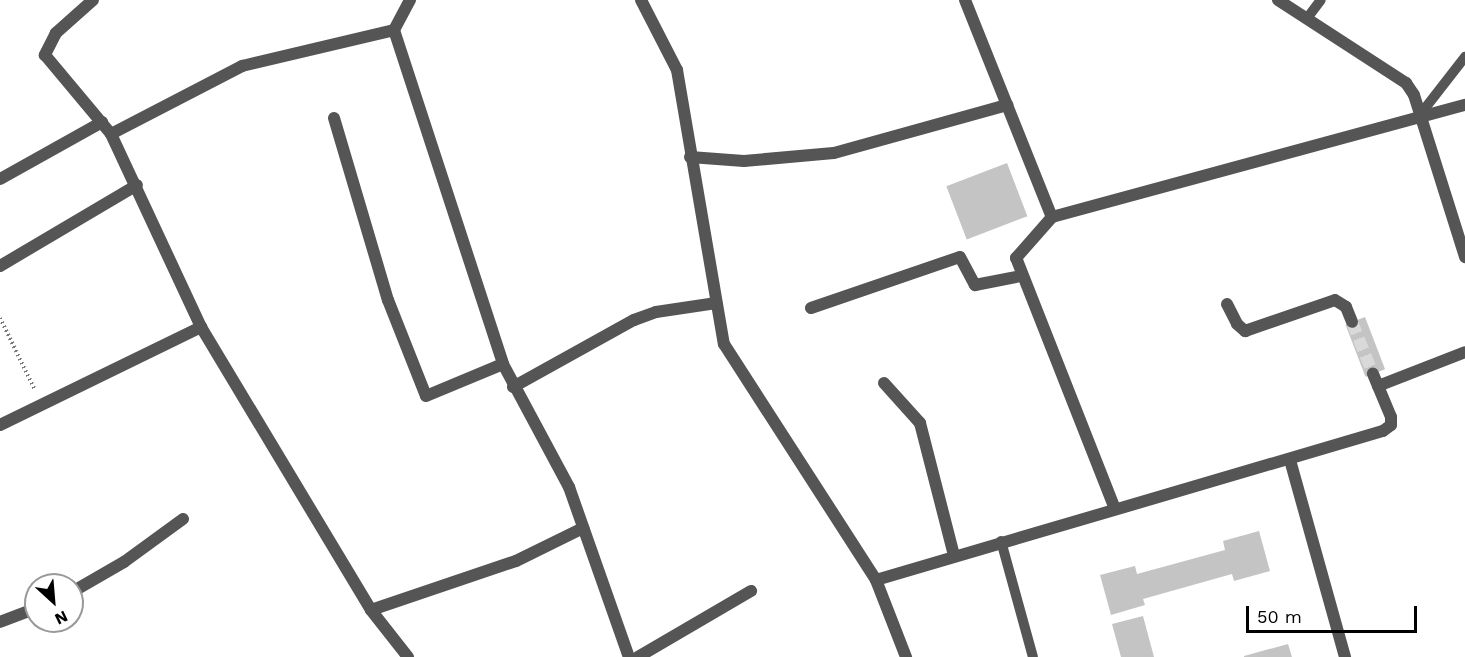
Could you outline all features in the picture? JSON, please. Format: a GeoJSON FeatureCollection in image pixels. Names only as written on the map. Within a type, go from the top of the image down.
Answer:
{"type":"FeatureCollection","features":[{"type":"Feature","properties":{"kind":"street"},"geometry":{"type":"LineString","coordinates":[[93,0],[56,33],[45,55],[111,134],[137,185],[201,327],[371,610],[408,657]]}},
{"type":"Feature","properties":{"kind":"street"},"geometry":{"type":"LineString","coordinates":[[410,0],[394,30],[503,364],[513,387],[568,487],[629,657]]}},
{"type":"Feature","properties":{"kind":"street"},"geometry":{"type":"LineString","coordinates":[[641,0],[676,70],[724,344],[876,580],[906,657]]}},
{"type":"Feature","properties":{"kind":"street"},"geometry":{"type":"LineString","coordinates":[[965,0],[1052,217]]}},
{"type":"Feature","properties":{"kind":"street"},"geometry":{"type":"LineString","coordinates":[[1278,0],[1308,17],[1406,82],[1465,257]]}},
{"type":"Feature","properties":{"kind":"street"},"geometry":{"type":"LineString","coordinates":[[111,134],[242,66],[394,30]]}},
{"type":"Feature","properties":{"kind":"street"},"geometry":{"type":"LineString","coordinates":[[690,157],[744,161],[834,153],[1007,105]]}},
{"type":"Feature","properties":{"kind":"street"},"geometry":{"type":"LineString","coordinates":[[1115,509],[1021,276],[1016,258],[1052,217],[1465,105]]}},
{"type":"Feature","properties":{"kind":"street"},"geometry":{"type":"LineString","coordinates":[[334,118],[388,300],[426,396],[503,364]]}},
{"type":"Feature","properties":{"kind":"street"},"geometry":{"type":"LineString","coordinates":[[0,178],[102,122]]}},
{"type":"Feature","properties":{"kind":"street"},"geometry":{"type":"LineString","coordinates":[[0,266],[137,185]]}},
{"type":"Feature","properties":{"kind":"street"},"geometry":{"type":"LineString","coordinates":[[811,308],[960,257],[975,285],[1021,276]]}},
{"type":"Feature","properties":{"kind":"street"},"geometry":{"type":"LineString","coordinates":[[1227,304],[1237,324],[1245,331],[1335,300],[1346,307],[1352,322]]}},
{"type":"Feature","properties":{"kind":"street"},"geometry":{"type":"LineString","coordinates":[[513,387],[634,320],[656,312],[716,303]]}},
{"type":"Feature","properties":{"kind":"street"},"geometry":{"type":"LineString","coordinates":[[0,425],[201,327]]}},
{"type":"Feature","properties":{"kind":"street"},"geometry":{"type":"LineString","coordinates":[[876,580],[1001,541],[1290,460],[1388,428],[1391,417],[1376,380],[1465,352]]}},
{"type":"Feature","properties":{"kind":"street"},"geometry":{"type":"LineString","coordinates":[[884,383],[920,423],[954,555]]}},
{"type":"Feature","properties":{"kind":"street"},"geometry":{"type":"LineString","coordinates":[[1290,460],[1345,657]]}},
{"type":"Feature","properties":{"kind":"street"},"geometry":{"type":"LineString","coordinates":[[84,585],[124,562],[183,519]]}},
{"type":"Feature","properties":{"kind":"street"},"geometry":{"type":"LineString","coordinates":[[371,610],[516,561],[583,528]]}},
{"type":"Feature","properties":{"kind":"street"},"geometry":{"type":"LineString","coordinates":[[638,657],[751,591]]}},
{"type":"Feature","properties":{"kind":"street"},"geometry":{"type":"LineString","coordinates":[[0,622],[24,613]]}},
{"type":"Feature","properties":{"kind":"lane"},"geometry":{"type":"LineString","coordinates":[[1308,17],[1321,0]]}},
{"type":"Feature","properties":{"kind":"lane"},"geometry":{"type":"LineString","coordinates":[[1419,116],[1465,57]]}},
{"type":"Feature","properties":{"kind":"lane"},"geometry":{"type":"LineString","coordinates":[[1001,541],[1033,657]]}},
{"type":"Feature","properties":{"kind":"path"},"geometry":{"type":"LineString","coordinates":[[0,318],[43,404]]}},
{"type":"Feature","properties":{"kind":"building"},"geometry":{"type":"Polygon","coordinates":[[[1007,163],[1027,216],[967,240],[946,186],[1007,163]]]}},
{"type":"Feature","properties":{"kind":"building"},"geometry":{"type":"Polygon","coordinates":[[[1365,317],[1385,369],[1365,377],[1345,325],[1365,317]]]}},
{"type":"Feature","properties":{"kind":"building"},"geometry":{"type":"Polygon","coordinates":[[[1259,531],[1270,571],[1234,581],[1232,574],[1143,599],[1145,605],[1111,615],[1100,575],[1135,566],[1137,574],[1225,550],[1223,541],[1259,531]]]}},
{"type":"Feature","properties":{"kind":"building"},"geometry":{"type":"Polygon","coordinates":[[[1143,616],[1154,657],[1121,657],[1112,624],[1143,616]]]}},
{"type":"Feature","properties":{"kind":"building"},"geometry":{"type":"Polygon","coordinates":[[[1288,644],[1292,657],[1244,657],[1244,656],[1288,644]]]}},
{"type":"Feature","properties":{"kind":"tunnel"},"geometry":{"type":"LineString","coordinates":[[1352,322],[1373,374]]}}]}
